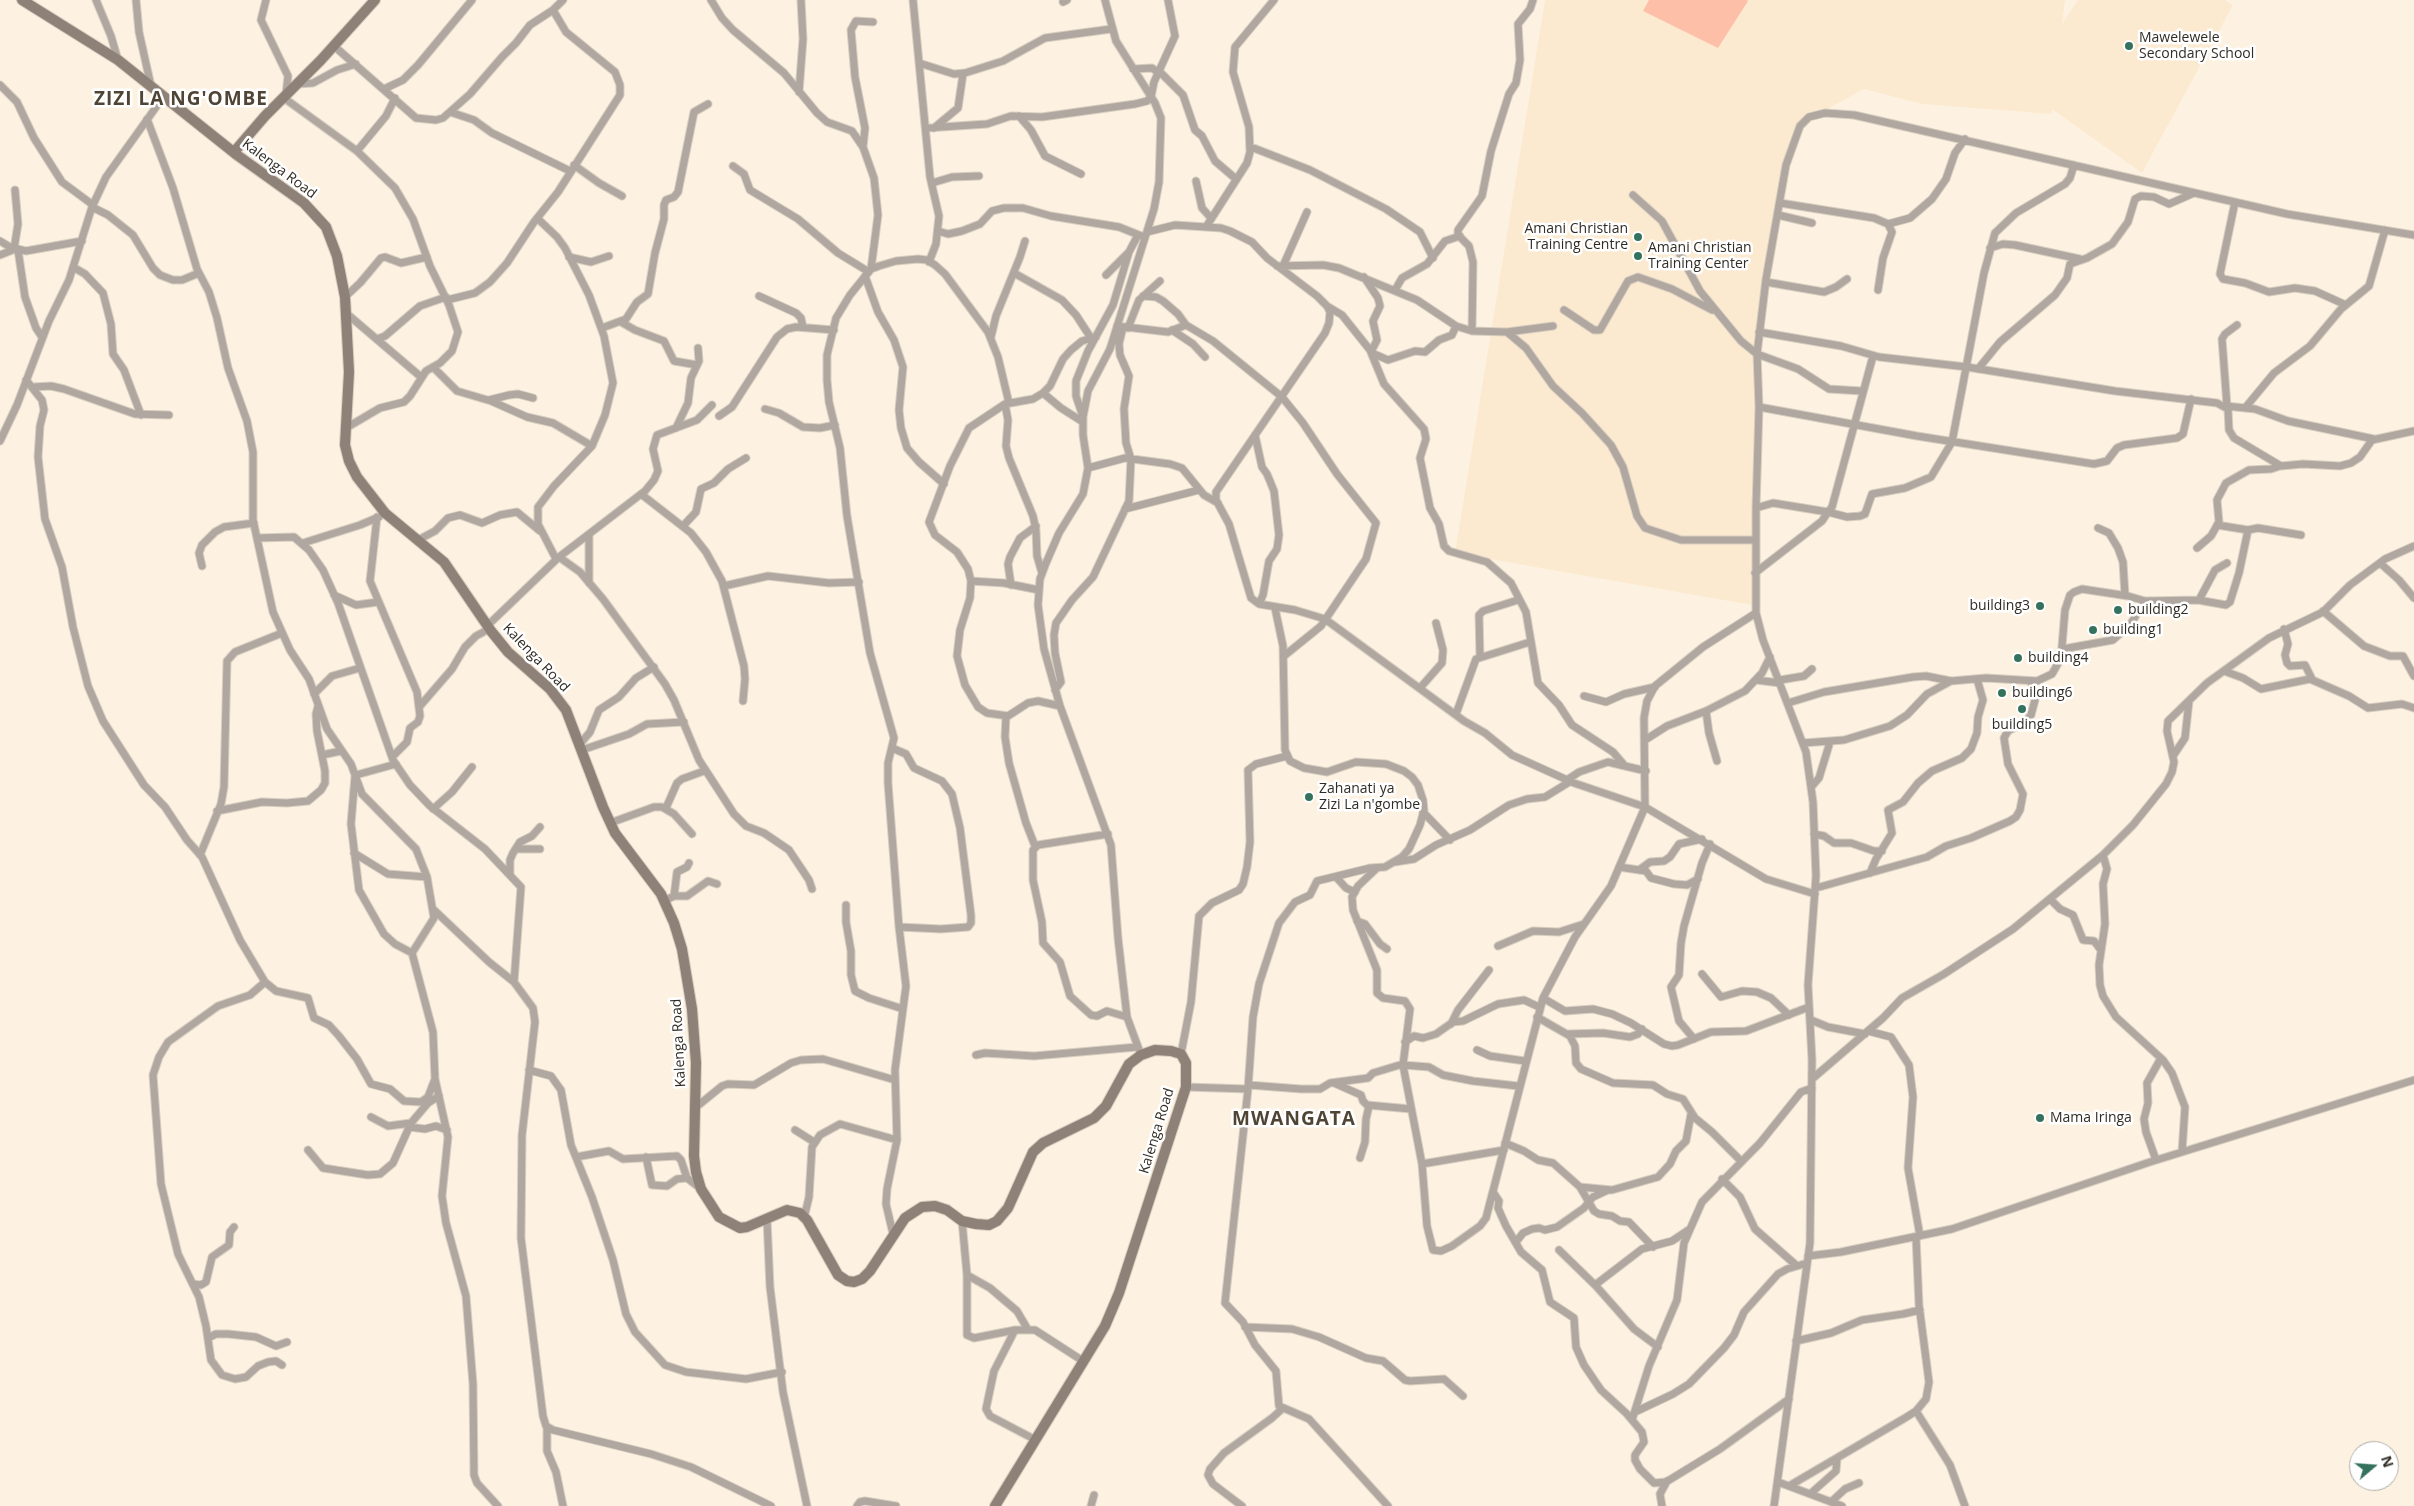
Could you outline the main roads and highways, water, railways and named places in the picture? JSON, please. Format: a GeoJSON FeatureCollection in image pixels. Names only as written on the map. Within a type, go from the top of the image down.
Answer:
{"type":"FeatureCollection","features":[{"type":"Feature","properties":{"kind":"main road","name":"Kalenga Road"},"geometry":{"type":"LineString","coordinates":[[22,0],[118,60],[234,152],[304,203],[326,227],[338,262],[345,297],[349,372],[345,445],[349,461],[381,515],[418,540],[444,562],[488,627],[508,652],[550,689],[566,710],[610,823],[664,901],[674,923],[682,949],[692,1009],[696,1063],[694,1156],[701,1189],[719,1217],[734,1226],[747,1227],[787,1210],[793,1210],[812,1227],[838,1275],[847,1281],[854,1282],[862,1279],[870,1271],[893,1234],[906,1218],[922,1207],[935,1206],[947,1210],[962,1221],[989,1225],[997,1221],[1008,1208],[1033,1152],[1043,1143],[1094,1118],[1106,1106],[1129,1064],[1139,1051],[1171,1051],[1181,1054],[1186,1063],[1186,1087],[1119,1293],[1105,1326],[995,1506]]}},
{"type":"Feature","properties":{"kind":"main road"},"geometry":{"type":"LineString","coordinates":[[234,152],[376,0]]}},
{"type":"Feature","properties":{"kind":"place","name":"Mawelewele Secondary School"},"geometry":{"type":"Point","coordinates":[2129,46]}},
{"type":"Feature","properties":{"kind":"place","name":"Amani Christian Training Centre"},"geometry":{"type":"Point","coordinates":[1638,237]}},
{"type":"Feature","properties":{"kind":"place","name":"Amani Christian Training Center"},"geometry":{"type":"Point","coordinates":[1638,256]}},
{"type":"Feature","properties":{"kind":"place","name":"building3"},"geometry":{"type":"Point","coordinates":[2040,606]}},
{"type":"Feature","properties":{"kind":"place","name":"building2"},"geometry":{"type":"Point","coordinates":[2118,610]}},
{"type":"Feature","properties":{"kind":"place","name":"building1"},"geometry":{"type":"Point","coordinates":[2093,630]}},
{"type":"Feature","properties":{"kind":"place","name":"building4"},"geometry":{"type":"Point","coordinates":[2018,658]}},
{"type":"Feature","properties":{"kind":"place","name":"building6"},"geometry":{"type":"Point","coordinates":[2002,693]}},
{"type":"Feature","properties":{"kind":"place","name":"building5"},"geometry":{"type":"Point","coordinates":[2022,709]}},
{"type":"Feature","properties":{"kind":"place","name":"Zahanati ya Zizi La n'gombe"},"geometry":{"type":"Point","coordinates":[1309,797]}},
{"type":"Feature","properties":{"kind":"place","name":"Mama Iringa"},"geometry":{"type":"Point","coordinates":[2040,1118]}},
{"type":"Feature","properties":{"kind":"district","name":"ZIZI LA NG'OMBE"},"geometry":{"type":"Point","coordinates":[181,100]}},
{"type":"Feature","properties":{"kind":"district","name":"MWANGATA"},"geometry":{"type":"Point","coordinates":[1294,1120]}}]}
